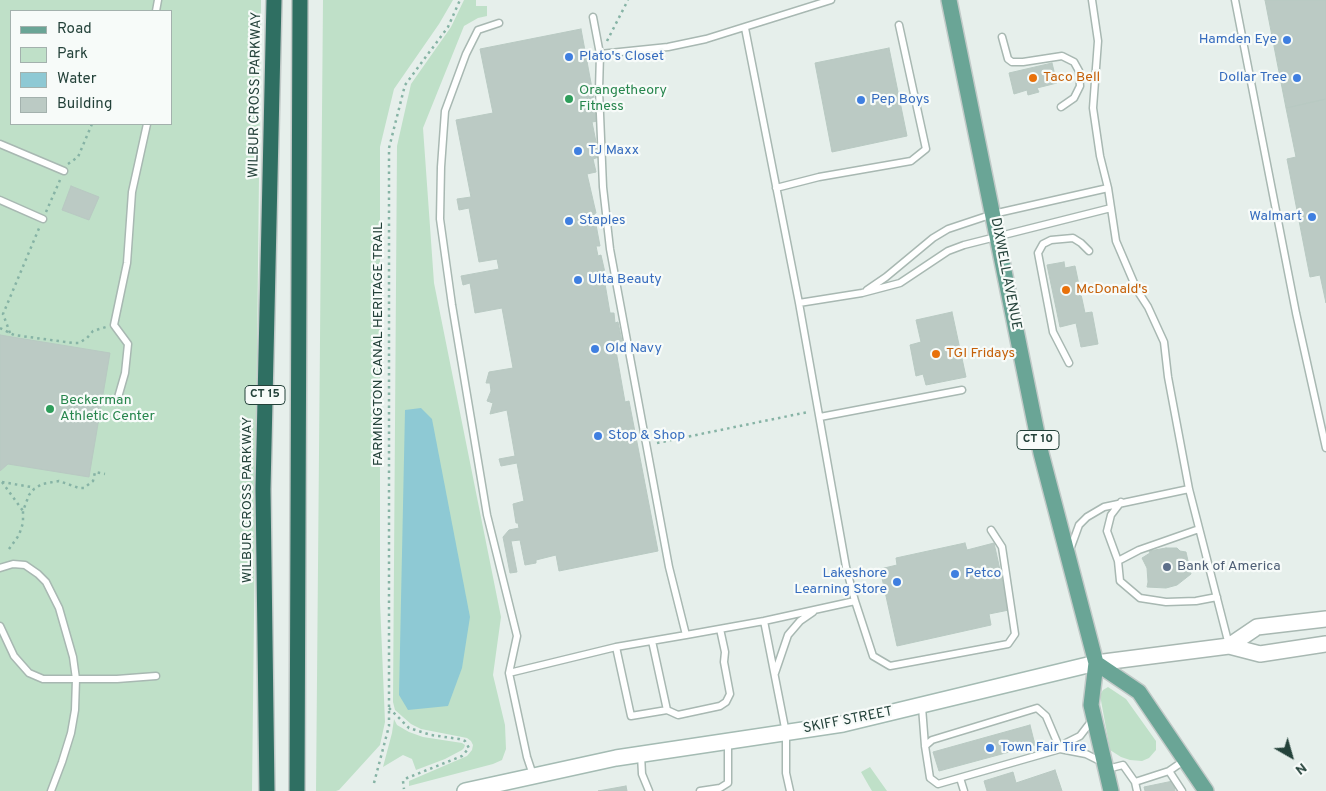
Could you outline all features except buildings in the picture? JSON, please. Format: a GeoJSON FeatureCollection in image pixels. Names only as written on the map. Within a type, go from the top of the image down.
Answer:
{"type":"FeatureCollection","features":[{"type":"Feature","properties":{"kind":"highway","name":"WILBUR CROSS PARKWAY"},"geometry":{"type":"LineString","coordinates":[[268,791],[263,489],[274,0]]}},
{"type":"Feature","properties":{"kind":"highway","name":"CT 15"},"geometry":{"type":"LineString","coordinates":[[297,791],[300,0]]}},
{"type":"Feature","properties":{"kind":"main road","name":"DIXWELL AVENUE"},"geometry":{"type":"LineString","coordinates":[[949,0],[1041,453],[1096,663],[1091,705],[1111,791]]}},
{"type":"Feature","properties":{"kind":"main road","name":"SKIFF STREET"},"geometry":{"type":"LineString","coordinates":[[1229,646],[1256,627],[1326,619]]}},
{"type":"Feature","properties":{"kind":"main road","name":"SKIFF STREET"},"geometry":{"type":"LineString","coordinates":[[465,791],[641,754],[844,724],[1096,663],[1229,646],[1260,654],[1326,644]]}},
{"type":"Feature","properties":{"kind":"main road"},"geometry":{"type":"LineString","coordinates":[[1096,663],[1139,692],[1206,791]]}},
{"type":"Feature","properties":{"kind":"lane"},"geometry":{"type":"LineString","coordinates":[[600,54],[668,47],[706,39],[831,0]]}},
{"type":"Feature","properties":{"kind":"lane"},"geometry":{"type":"LineString","coordinates":[[1092,0],[1098,41],[1093,108],[1116,241],[1137,290],[1148,307],[1164,342],[1168,377],[1189,489],[1229,646]]}},
{"type":"Feature","properties":{"kind":"lane"},"geometry":{"type":"LineString","coordinates":[[1235,0],[1296,313],[1326,448]]}},
{"type":"Feature","properties":{"kind":"lane"},"geometry":{"type":"LineString","coordinates":[[593,17],[600,54],[599,90],[603,187],[610,249],[667,558],[686,635]]}},
{"type":"Feature","properties":{"kind":"lane"},"geometry":{"type":"LineString","coordinates":[[499,23],[478,30],[466,54],[445,111],[440,219],[452,305],[487,515],[517,636],[509,673],[533,777]]}},
{"type":"Feature","properties":{"kind":"lane"},"geometry":{"type":"LineString","coordinates":[[776,188],[819,177],[911,161],[926,149],[899,26]]}},
{"type":"Feature","properties":{"kind":"lane"},"geometry":{"type":"LineString","coordinates":[[745,28],[799,304],[846,567],[873,656],[890,666],[1008,644],[1016,634],[1002,547],[991,530]]}},
{"type":"Feature","properties":{"kind":"lane"},"geometry":{"type":"LineString","coordinates":[[1002,37],[1008,59],[1012,62],[1062,56],[1074,62],[1079,71],[1080,86],[1074,98],[1061,107]]}},
{"type":"Feature","properties":{"kind":"lane"},"geometry":{"type":"LineString","coordinates":[[117,401],[125,373],[128,344],[114,325],[127,263],[132,192],[147,125]]}},
{"type":"Feature","properties":{"kind":"lane"},"geometry":{"type":"LineString","coordinates":[[0,144],[64,171]]}},
{"type":"Feature","properties":{"kind":"lane"},"geometry":{"type":"LineString","coordinates":[[862,293],[886,277],[933,238],[948,229],[993,214],[1108,188]]}},
{"type":"Feature","properties":{"kind":"lane"},"geometry":{"type":"LineString","coordinates":[[0,200],[43,219]]}},
{"type":"Feature","properties":{"kind":"lane"},"geometry":{"type":"LineString","coordinates":[[799,304],[862,293],[900,283],[948,251],[997,236],[1111,208]]}},
{"type":"Feature","properties":{"kind":"lane"},"geometry":{"type":"LineString","coordinates":[[1069,363],[1053,332],[1038,253],[1043,244],[1051,240],[1073,238],[1081,242],[1089,251]]}},
{"type":"Feature","properties":{"kind":"lane"},"geometry":{"type":"LineString","coordinates":[[820,417],[962,390]]}},
{"type":"Feature","properties":{"kind":"lane"},"geometry":{"type":"LineString","coordinates":[[1070,568],[1071,542],[1079,525],[1099,509],[1121,502],[1189,489]]}},
{"type":"Feature","properties":{"kind":"lane"},"geometry":{"type":"LineString","coordinates":[[1121,502],[1110,515],[1108,531],[1118,561],[1120,582],[1140,598],[1166,602],[1196,601],[1217,597]]}},
{"type":"Feature","properties":{"kind":"lane"},"geometry":{"type":"LineString","coordinates":[[1118,561],[1138,550],[1199,529]]}},
{"type":"Feature","properties":{"kind":"lane"},"geometry":{"type":"LineString","coordinates":[[0,568],[13,564],[25,565],[46,582],[59,608],[73,657],[76,679],[75,710],[71,733],[52,791]]}},
{"type":"Feature","properties":{"kind":"lane"},"geometry":{"type":"LineString","coordinates":[[509,673],[616,647],[764,621],[855,601]]}},
{"type":"Feature","properties":{"kind":"lane"},"geometry":{"type":"LineString","coordinates":[[774,674],[788,635],[800,621],[820,609]]}},
{"type":"Feature","properties":{"kind":"lane"},"geometry":{"type":"LineString","coordinates":[[764,621],[786,733],[786,773],[790,791]]}},
{"type":"Feature","properties":{"kind":"lane"},"geometry":{"type":"LineString","coordinates":[[0,626],[14,656],[29,673],[43,679],[116,679],[156,676]]}},
{"type":"Feature","properties":{"kind":"lane"},"geometry":{"type":"LineString","coordinates":[[616,647],[631,716],[667,710],[678,715],[720,706],[726,702],[730,694],[720,629]]}},
{"type":"Feature","properties":{"kind":"lane"},"geometry":{"type":"LineString","coordinates":[[652,641],[667,710]]}},
{"type":"Feature","properties":{"kind":"lane"},"geometry":{"type":"LineString","coordinates":[[922,706],[930,778],[938,784],[1060,749],[1086,754],[1105,766],[1123,766],[1135,782],[1137,791]]}},
{"type":"Feature","properties":{"kind":"lane"},"geometry":{"type":"LineString","coordinates":[[925,746],[932,740],[1037,708],[1046,716],[1060,749]]}},
{"type":"Feature","properties":{"kind":"lane"},"geometry":{"type":"LineString","coordinates":[[1060,749],[1066,743],[1080,736],[1094,718]]}},
{"type":"Feature","properties":{"kind":"lane"},"geometry":{"type":"LineString","coordinates":[[700,791],[720,788],[728,783],[728,741]]}},
{"type":"Feature","properties":{"kind":"lane"},"geometry":{"type":"LineString","coordinates":[[641,754],[642,774],[649,791]]}},
{"type":"Feature","properties":{"kind":"lane"},"geometry":{"type":"LineString","coordinates":[[1135,782],[1169,771],[1186,760]]}},
{"type":"Feature","properties":{"kind":"lane"},"geometry":{"type":"LineString","coordinates":[[1169,771],[1182,791]]}},
{"type":"Feature","properties":{"kind":"lane"},"geometry":{"type":"LineString","coordinates":[[960,778],[964,791]]}},
{"type":"Feature","properties":{"kind":"path","name":"FARMINGTON CANAL HERITAGE TRAIL"},"geometry":{"type":"LineString","coordinates":[[374,783],[389,726],[389,148],[405,85],[448,27],[460,0]]}},
{"type":"Feature","properties":{"kind":"path"},"geometry":{"type":"LineString","coordinates":[[600,54],[628,0]]}},
{"type":"Feature","properties":{"kind":"path"},"geometry":{"type":"LineString","coordinates":[[10,333],[2,315],[43,219]]}},
{"type":"Feature","properties":{"kind":"path"},"geometry":{"type":"LineString","coordinates":[[0,328],[10,333],[79,343],[93,331],[114,325]]}},
{"type":"Feature","properties":{"kind":"path"},"geometry":{"type":"LineString","coordinates":[[656,443],[808,412]]}},
{"type":"Feature","properties":{"kind":"path"},"geometry":{"type":"LineString","coordinates":[[9,549],[18,535],[23,523],[23,511],[29,495],[34,490],[42,484],[59,481],[84,488],[93,481],[95,472],[105,474]]}},
{"type":"Feature","properties":{"kind":"path"},"geometry":{"type":"LineString","coordinates":[[1,482],[31,487],[34,490]]}},
{"type":"Feature","properties":{"kind":"path"},"geometry":{"type":"LineString","coordinates":[[1,482],[23,511]]}},
{"type":"Feature","properties":{"kind":"path"},"geometry":{"type":"LineString","coordinates":[[388,707],[409,728],[431,735],[459,739],[464,741],[469,748],[462,756],[407,778],[403,781],[404,789]]}},
{"type":"Feature","properties":{"kind":"green space","name":"Beckerman Athletic Center"},"geometry":{"type":"Polygon","coordinates":[[[0,0],[261,0],[252,791],[0,791],[0,0]]]}},
{"type":"Feature","properties":{"kind":"green space"},"geometry":{"type":"Polygon","coordinates":[[[323,0],[453,0],[439,24],[394,89],[380,147],[380,602],[385,722],[380,745],[336,791],[316,791],[323,0]]]}},
{"type":"Feature","properties":{"kind":"green space"},"geometry":{"type":"Polygon","coordinates":[[[464,0],[476,0],[476,6],[487,6],[487,16],[478,18],[464,26],[423,128],[434,283],[501,617],[493,675],[505,725],[506,749],[502,760],[493,764],[409,786],[409,781],[467,756],[472,750],[473,745],[467,738],[421,729],[411,724],[395,710],[393,702],[397,146],[411,84],[451,27],[464,0]]]}},
{"type":"Feature","properties":{"kind":"green space"},"geometry":{"type":"Polygon","coordinates":[[[1108,687],[1126,699],[1156,741],[1156,750],[1149,758],[1142,761],[1130,760],[1110,750],[1100,695],[1108,687]]]}},
{"type":"Feature","properties":{"kind":"green space"},"geometry":{"type":"Polygon","coordinates":[[[394,719],[397,725],[409,732],[423,737],[462,743],[465,745],[464,748],[445,759],[416,770],[412,759],[403,755],[383,767],[394,719]]]}},
{"type":"Feature","properties":{"kind":"green space"},"geometry":{"type":"Polygon","coordinates":[[[870,767],[887,791],[872,791],[861,772],[870,767]]]}},
{"type":"Feature","properties":{"kind":"water"},"geometry":{"type":"Polygon","coordinates":[[[421,408],[432,419],[470,617],[462,668],[448,706],[408,710],[399,695],[405,410],[421,408]]]}},
{"type":"Feature","properties":{"kind":"place","name":"Hamden Eye"},"geometry":{"type":"Point","coordinates":[1287,40]}},
{"type":"Feature","properties":{"kind":"place","name":"Plato's Closet"},"geometry":{"type":"Point","coordinates":[569,57]}},
{"type":"Feature","properties":{"kind":"place","name":"Taco Bell"},"geometry":{"type":"Point","coordinates":[1033,78]}},
{"type":"Feature","properties":{"kind":"place","name":"Dollar Tree"},"geometry":{"type":"Point","coordinates":[1297,78]}},
{"type":"Feature","properties":{"kind":"place","name":"Orangetheory Fitness"},"geometry":{"type":"Point","coordinates":[569,99]}},
{"type":"Feature","properties":{"kind":"place","name":"Pep Boys"},"geometry":{"type":"Point","coordinates":[861,100]}},
{"type":"Feature","properties":{"kind":"place","name":"TJ Maxx"},"geometry":{"type":"Point","coordinates":[578,151]}},
{"type":"Feature","properties":{"kind":"place","name":"Walmart"},"geometry":{"type":"Point","coordinates":[1312,217]}},
{"type":"Feature","properties":{"kind":"place","name":"Staples"},"geometry":{"type":"Point","coordinates":[569,221]}},
{"type":"Feature","properties":{"kind":"place","name":"Ulta Beauty"},"geometry":{"type":"Point","coordinates":[578,280]}},
{"type":"Feature","properties":{"kind":"place","name":"McDonald's"},"geometry":{"type":"Point","coordinates":[1066,290]}},
{"type":"Feature","properties":{"kind":"place","name":"Old Navy"},"geometry":{"type":"Point","coordinates":[595,349]}},
{"type":"Feature","properties":{"kind":"place","name":"TGI Fridays"},"geometry":{"type":"Point","coordinates":[936,354]}},
{"type":"Feature","properties":{"kind":"place","name":"Beckerman Athletic Center"},"geometry":{"type":"Point","coordinates":[50,409]}},
{"type":"Feature","properties":{"kind":"place","name":"Stop & Shop"},"geometry":{"type":"Point","coordinates":[598,436]}},
{"type":"Feature","properties":{"kind":"place","name":"Bank of America"},"geometry":{"type":"Point","coordinates":[1167,567]}},
{"type":"Feature","properties":{"kind":"place","name":"Petco"},"geometry":{"type":"Point","coordinates":[955,574]}},
{"type":"Feature","properties":{"kind":"place","name":"Lakeshore Learning Store"},"geometry":{"type":"Point","coordinates":[897,582]}},
{"type":"Feature","properties":{"kind":"place","name":"Town Fair Tire"},"geometry":{"type":"Point","coordinates":[990,748]}}]}
